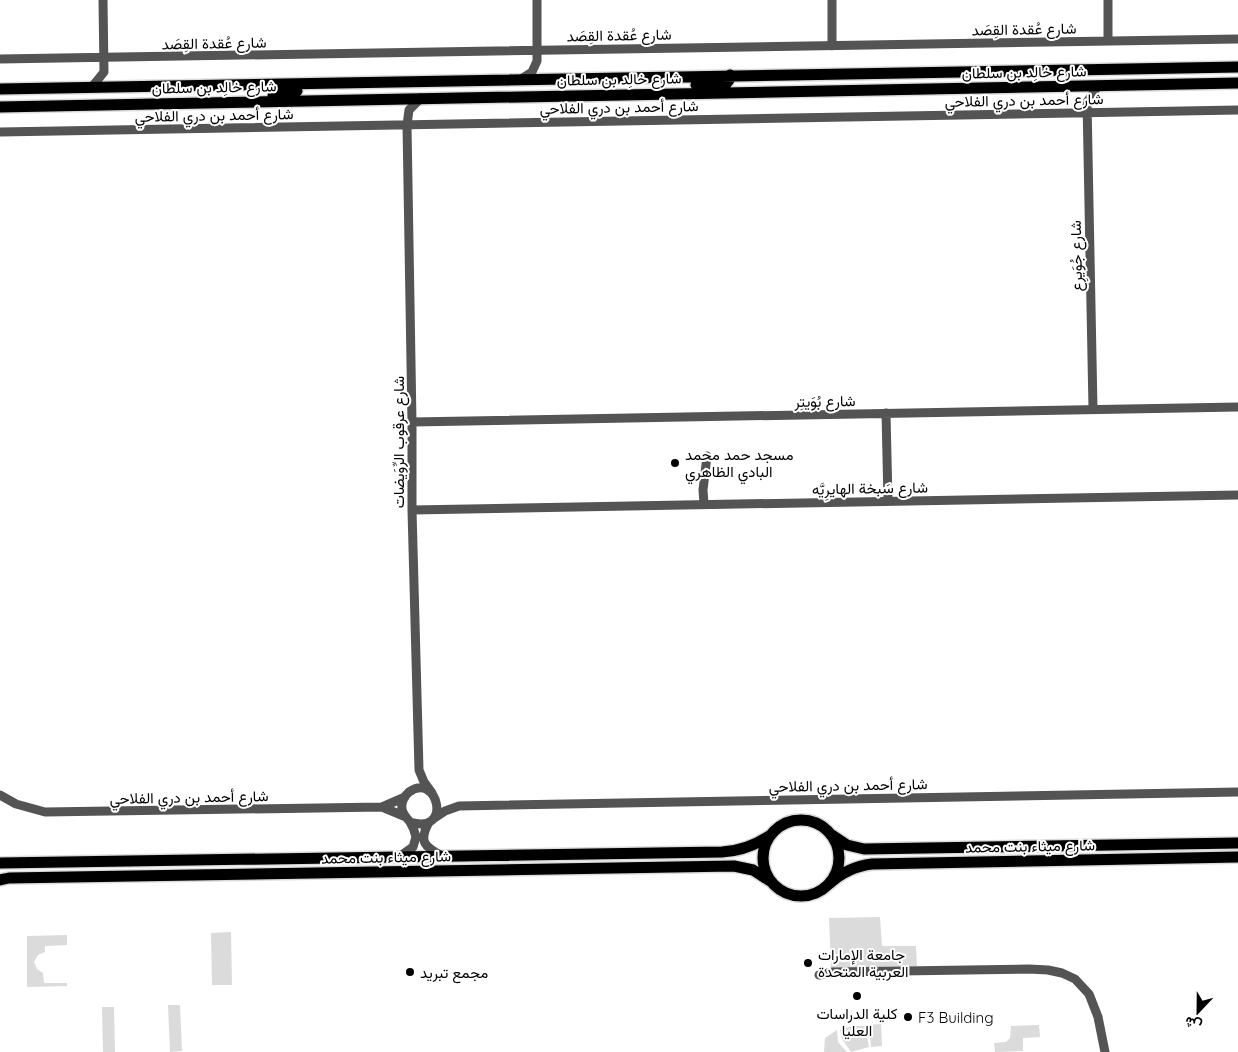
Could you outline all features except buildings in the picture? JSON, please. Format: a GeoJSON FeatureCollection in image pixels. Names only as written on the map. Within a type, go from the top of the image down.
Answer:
{"type":"FeatureCollection","features":[{"type":"Feature","properties":{"kind":"main road","name":"شارع خالِد بن سلطان"},"geometry":{"type":"LineString","coordinates":[[0,90],[1238,67]]}},
{"type":"Feature","properties":{"kind":"main road"},"geometry":{"type":"LineString","coordinates":[[635,94],[652,88],[726,84],[730,75]]}},
{"type":"Feature","properties":{"kind":"main road"},"geometry":{"type":"LineString","coordinates":[[274,100],[274,94],[278,92],[350,88],[370,82]]}},
{"type":"Feature","properties":{"kind":"main road","name":"شارع خالِد بن سلطان"},"geometry":{"type":"LineString","coordinates":[[0,107],[274,100],[1238,83]]}},
{"type":"Feature","properties":{"kind":"main road"},"geometry":{"type":"LineString","coordinates":[[800,820],[818,824],[832,835],[838,847],[839,860],[836,873],[829,884],[814,894],[796,896],[784,892],[770,881],[763,862],[764,848],[769,836],[783,824],[800,820]]}},
{"type":"Feature","properties":{"kind":"main road","name":"شارع ميثاء بنت محمد"},"geometry":{"type":"LineString","coordinates":[[832,835],[847,845],[864,849],[1238,843]]}},
{"type":"Feature","properties":{"kind":"main road","name":"شارع ميثاء بنت محمد"},"geometry":{"type":"LineString","coordinates":[[0,863],[732,851],[752,846],[769,836]]}},
{"type":"Feature","properties":{"kind":"main road"},"geometry":{"type":"LineString","coordinates":[[0,855],[50,863]]}},
{"type":"Feature","properties":{"kind":"main road","name":"شارع ميثاء بنت محمد"},"geometry":{"type":"LineString","coordinates":[[829,884],[836,877],[853,868],[872,864],[1238,857]]}},
{"type":"Feature","properties":{"kind":"main road","name":"شارع ميثاء بنت محمد"},"geometry":{"type":"LineString","coordinates":[[0,880],[9,878],[734,866],[753,870],[770,881]]}},
{"type":"Feature","properties":{"kind":"main road"},"geometry":{"type":"LineString","coordinates":[[0,888],[12,885],[72,881],[89,877]]}},
{"type":"Feature","properties":{"kind":"street"},"geometry":{"type":"LineString","coordinates":[[90,88],[104,72],[103,0]]}},
{"type":"Feature","properties":{"kind":"street"},"geometry":{"type":"LineString","coordinates":[[536,0],[537,61],[542,72],[551,79]]}},
{"type":"Feature","properties":{"kind":"street"},"geometry":{"type":"LineString","coordinates":[[832,0],[832,46]]}},
{"type":"Feature","properties":{"kind":"street"},"geometry":{"type":"LineString","coordinates":[[1108,0],[1108,41]]}},
{"type":"Feature","properties":{"kind":"street","name":"شارع عُقدة القِصَد"},"geometry":{"type":"LineString","coordinates":[[0,59],[105,59],[1238,39]]}},
{"type":"Feature","properties":{"kind":"street"},"geometry":{"type":"LineString","coordinates":[[521,80],[532,72],[537,61]]}},
{"type":"Feature","properties":{"kind":"street"},"geometry":{"type":"LineString","coordinates":[[104,72],[111,82],[121,88]]}},
{"type":"Feature","properties":{"kind":"street"},"geometry":{"type":"LineString","coordinates":[[1074,86],[1087,102],[1098,86]]}},
{"type":"Feature","properties":{"kind":"street"},"geometry":{"type":"LineString","coordinates":[[393,98],[407,114],[411,106],[421,98]]}},
{"type":"Feature","properties":{"kind":"street","name":"شارع جُوَيرِع"},"geometry":{"type":"LineString","coordinates":[[1087,102],[1093,409]]}},
{"type":"Feature","properties":{"kind":"street","name":"شارع أحمد بن دري الفلاحي"},"geometry":{"type":"LineString","coordinates":[[0,132],[1238,110]]}},
{"type":"Feature","properties":{"kind":"street","name":"شارع عرقوب الرِّوَيضات"},"geometry":{"type":"LineString","coordinates":[[407,114],[412,510],[419,770],[424,782],[434,795]]}},
{"type":"Feature","properties":{"kind":"street","name":"شارع بُوَيتِر"},"geometry":{"type":"LineString","coordinates":[[412,422],[1238,407]]}},
{"type":"Feature","properties":{"kind":"street"},"geometry":{"type":"LineString","coordinates":[[886,413],[888,501]]}},
{"type":"Feature","properties":{"kind":"street"},"geometry":{"type":"LineString","coordinates":[[704,504],[703,490],[707,456]]}},
{"type":"Feature","properties":{"kind":"street","name":"شارع سَبخة الهايرِيَّه"},"geometry":{"type":"LineString","coordinates":[[412,510],[1238,495]]}},
{"type":"Feature","properties":{"kind":"street","name":"شارع عرقوب الرِّوَيضات"},"geometry":{"type":"LineString","coordinates":[[407,794],[419,770]]}},
{"type":"Feature","properties":{"kind":"street"},"geometry":{"type":"LineString","coordinates":[[399,857],[409,851],[416,837],[402,807],[407,794],[422,789],[434,795],[438,808],[424,833],[424,842],[430,850],[442,856]]}},
{"type":"Feature","properties":{"kind":"street","name":"شارع أحمد بن دري الفلاحي"},"geometry":{"type":"LineString","coordinates":[[434,795],[446,803],[459,806],[1238,792]]}},
{"type":"Feature","properties":{"kind":"street","name":"شارع أحمد بن دري الفلاحي"},"geometry":{"type":"LineString","coordinates":[[382,808],[407,794]]}},
{"type":"Feature","properties":{"kind":"street","name":"شارع أحمد بن دري الفلاحي"},"geometry":{"type":"LineString","coordinates":[[0,795],[16,804],[44,812],[382,808],[408,820]]}},
{"type":"Feature","properties":{"kind":"street","name":"شارع أحمد بن دري الفلاحي"},"geometry":{"type":"LineString","coordinates":[[431,820],[445,810],[459,806]]}},
{"type":"Feature","properties":{"kind":"street"},"geometry":{"type":"LineString","coordinates":[[408,820],[417,824],[431,820]]}},
{"type":"Feature","properties":{"kind":"street"},"geometry":{"type":"LineString","coordinates":[[819,975],[833,972],[1013,969],[1048,970],[1062,973],[1075,979],[1089,994],[1098,1017],[1105,1052]]}},
{"type":"Feature","properties":{"kind":"shaded area"},"geometry":{"type":"Polygon","coordinates":[[[880,917],[882,946],[916,946],[917,966],[831,968],[829,918],[880,917]]]}},
{"type":"Feature","properties":{"kind":"shaded area"},"geometry":{"type":"Polygon","coordinates":[[[231,932],[232,985],[212,985],[211,933],[231,932]]]}},
{"type":"Feature","properties":{"kind":"shaded area"},"geometry":{"type":"Polygon","coordinates":[[[67,935],[67,945],[45,946],[45,952],[38,955],[34,962],[37,969],[43,973],[44,983],[67,983],[67,986],[27,987],[27,936],[67,935]]]}},
{"type":"Feature","properties":{"kind":"shaded area"},"geometry":{"type":"Polygon","coordinates":[[[168,1005],[180,1005],[182,1051],[170,1052],[168,1005]]]}},
{"type":"Feature","properties":{"kind":"shaded area"},"geometry":{"type":"Polygon","coordinates":[[[102,1007],[114,1007],[115,1052],[103,1052],[102,1007]]]}},
{"type":"Feature","properties":{"kind":"shaded area"},"geometry":{"type":"Polygon","coordinates":[[[881,1024],[882,1046],[871,1047],[869,1025],[881,1024]]]}},
{"type":"Feature","properties":{"kind":"shaded area"},"geometry":{"type":"Polygon","coordinates":[[[1039,1025],[1040,1037],[1023,1038],[1023,1051],[995,1052],[994,1043],[1006,1042],[1010,1038],[1011,1026],[1039,1025]]]}},
{"type":"Feature","properties":{"kind":"shaded area"},"geometry":{"type":"Polygon","coordinates":[[[865,1026],[869,1047],[851,1052],[842,1039],[840,1029],[865,1026]]]}},
{"type":"Feature","properties":{"kind":"shaded area"},"geometry":{"type":"Polygon","coordinates":[[[837,1030],[838,1042],[847,1052],[824,1052],[825,1038],[837,1030]]]}},
{"type":"Feature","properties":{"kind":"place","name":"مسجد حمد محمد البادي الظاهري"},"geometry":{"type":"Point","coordinates":[675,463]}},
{"type":"Feature","properties":{"kind":"place","name":"جامعة الإمارات العربية المتحدة"},"geometry":{"type":"Point","coordinates":[808,963]}},
{"type":"Feature","properties":{"kind":"place","name":"مجمع تبريد"},"geometry":{"type":"Point","coordinates":[410,972]}},
{"type":"Feature","properties":{"kind":"place","name":"كلية الدراسات العليا"},"geometry":{"type":"Point","coordinates":[857,996]}},
{"type":"Feature","properties":{"kind":"place","name":"F3 Building"},"geometry":{"type":"Point","coordinates":[908,1017]}}]}
